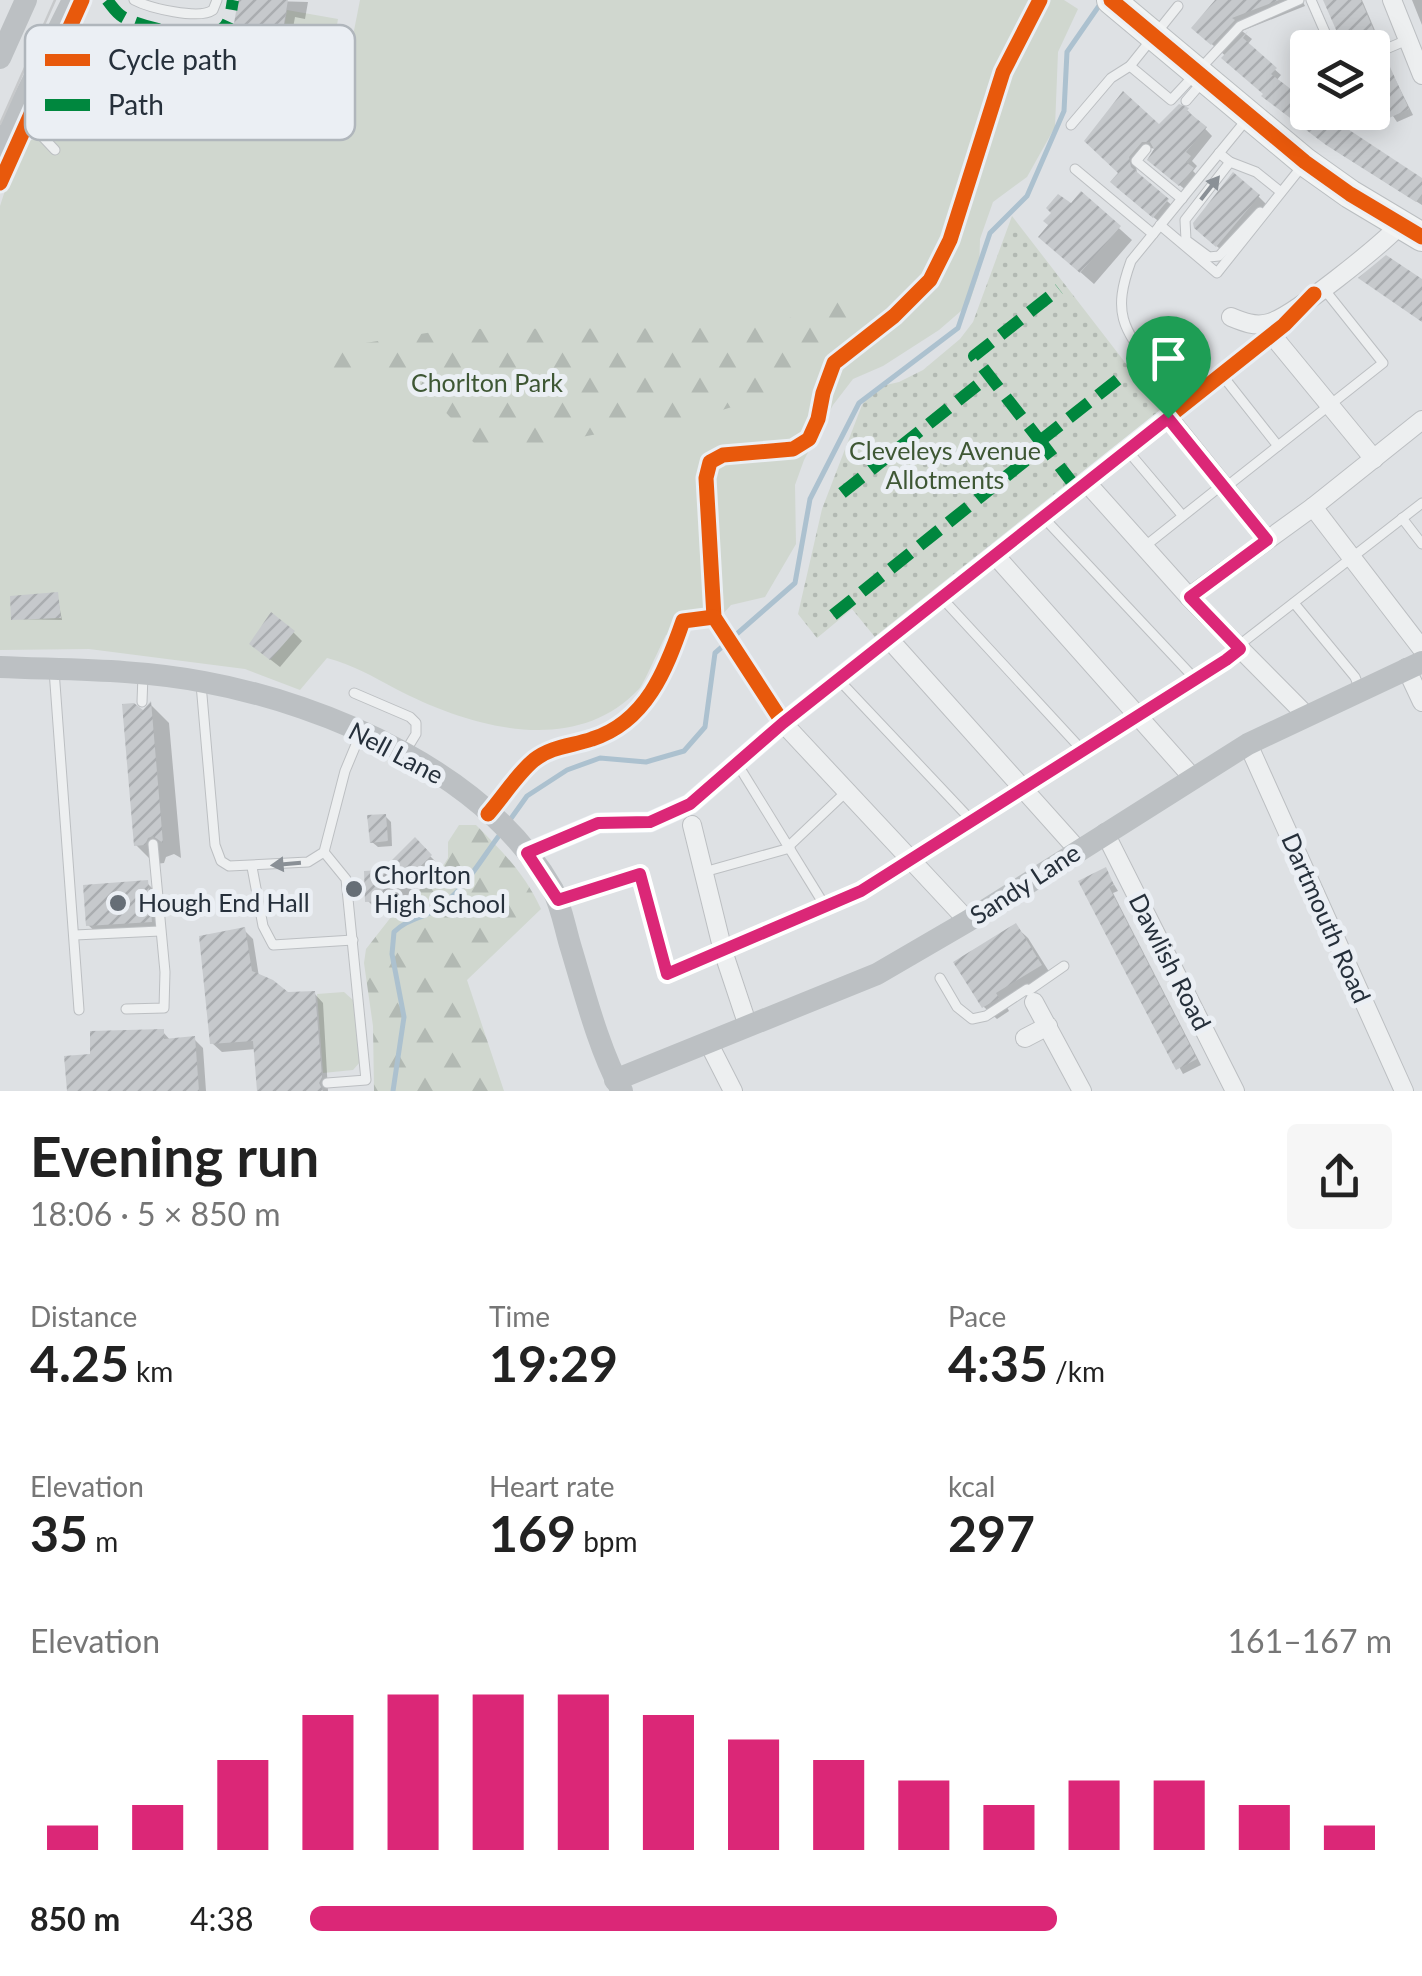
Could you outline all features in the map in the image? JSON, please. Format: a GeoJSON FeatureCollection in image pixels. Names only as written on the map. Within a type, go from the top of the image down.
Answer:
{"type":"FeatureCollection","features":[{"type":"Feature","properties":{"kind":"main road"},"geometry":{"type":"LineString","coordinates":[[1115,3],[1305,162],[1411,230]]}},
{"type":"Feature","properties":{"kind":"street"},"geometry":{"type":"LineString","coordinates":[[0,58],[26,0]]}},
{"type":"Feature","properties":{"kind":"street"},"geometry":{"type":"LineString","coordinates":[[62,25],[74,0]]}},
{"type":"Feature","properties":{"kind":"street"},"geometry":{"type":"LineString","coordinates":[[1392,0],[1422,75]]}},
{"type":"Feature","properties":{"kind":"street"},"geometry":{"type":"LineString","coordinates":[[0,155],[25,99]]}},
{"type":"Feature","properties":{"kind":"street"},"geometry":{"type":"LineString","coordinates":[[1231,316],[1250,324],[1268,324],[1382,244],[1411,230]]}},
{"type":"Feature","properties":{"kind":"street"},"geometry":{"type":"LineString","coordinates":[[1272,335],[1374,460]]}},
{"type":"Feature","properties":{"kind":"street"},"geometry":{"type":"LineString","coordinates":[[1168,418],[1267,540]]}},
{"type":"Feature","properties":{"kind":"street"},"geometry":{"type":"LineString","coordinates":[[1190,597],[1313,507],[1422,420]]}},
{"type":"Feature","properties":{"kind":"street"},"geometry":{"type":"LineString","coordinates":[[1086,483],[1305,714]]}},
{"type":"Feature","properties":{"kind":"street"},"geometry":{"type":"LineString","coordinates":[[1313,507],[1422,649]]}},
{"type":"Feature","properties":{"kind":"street"},"geometry":{"type":"LineString","coordinates":[[994,554],[1193,778]]}},
{"type":"Feature","properties":{"kind":"street"},"geometry":{"type":"LineString","coordinates":[[889,638],[1078,850]]}},
{"type":"Feature","properties":{"kind":"street"},"geometry":{"type":"LineString","coordinates":[[1414,665],[1422,702]]}},
{"type":"Feature","properties":{"kind":"street","name":"Sandy Lane"},"geometry":{"type":"LineString","coordinates":[[618,1085],[708,1042],[877,974],[1248,744],[1414,665]]}},
{"type":"Feature","properties":{"kind":"street","name":"Nell Lane"},"geometry":{"type":"LineString","coordinates":[[0,668],[201,681],[289,702],[362,732],[453,784],[527,853],[558,900],[618,1085]]}},
{"type":"Feature","properties":{"kind":"street"},"geometry":{"type":"LineString","coordinates":[[783,723],[968,921]]}},
{"type":"Feature","properties":{"kind":"street","name":"Dartmouth Road"},"geometry":{"type":"LineString","coordinates":[[1248,744],[1404,1091]]}},
{"type":"Feature","properties":{"kind":"street"},"geometry":{"type":"LineString","coordinates":[[692,825],[723,951],[748,1026]]}},
{"type":"Feature","properties":{"kind":"street","name":"Dawlish Road"},"geometry":{"type":"LineString","coordinates":[[1104,834],[1235,1091]]}},
{"type":"Feature","properties":{"kind":"street"},"geometry":{"type":"LineString","coordinates":[[1031,996],[1082,1091]]}},
{"type":"Feature","properties":{"kind":"street"},"geometry":{"type":"LineString","coordinates":[[1025,1038],[1048,1026]]}},
{"type":"Feature","properties":{"kind":"street"},"geometry":{"type":"LineString","coordinates":[[708,1042],[733,1091]]}},
{"type":"Feature","properties":{"kind":"lane"},"geometry":{"type":"LineString","coordinates":[[134,0],[203,15],[213,10],[217,0]]}},
{"type":"Feature","properties":{"kind":"lane"},"geometry":{"type":"LineString","coordinates":[[1186,101],[1240,26],[1300,0]]}},
{"type":"Feature","properties":{"kind":"lane"},"geometry":{"type":"LineString","coordinates":[[1311,0],[1324,30]]}},
{"type":"Feature","properties":{"kind":"lane"},"geometry":{"type":"LineString","coordinates":[[1071,125],[1111,78],[1130,66],[1178,6]]}},
{"type":"Feature","properties":{"kind":"lane"},"geometry":{"type":"LineString","coordinates":[[1390,46],[1408,39]]}},
{"type":"Feature","properties":{"kind":"lane"},"geometry":{"type":"LineString","coordinates":[[1130,66],[1171,100],[1202,76]]}},
{"type":"Feature","properties":{"kind":"lane"},"geometry":{"type":"LineString","coordinates":[[1157,372],[1124,330],[1124,280],[1131,261],[1250,117]]}},
{"type":"Feature","properties":{"kind":"lane"},"geometry":{"type":"LineString","coordinates":[[12,125],[25,129]]}},
{"type":"Feature","properties":{"kind":"lane"},"geometry":{"type":"LineString","coordinates":[[45,140],[55,150]]}},
{"type":"Feature","properties":{"kind":"lane"},"geometry":{"type":"LineString","coordinates":[[1146,149],[1136,161],[1182,199]]}},
{"type":"Feature","properties":{"kind":"lane"},"geometry":{"type":"LineString","coordinates":[[1219,153],[1256,172],[1281,192]]}},
{"type":"Feature","properties":{"kind":"lane"},"geometry":{"type":"LineString","coordinates":[[1230,162],[1185,220],[1186,240],[1208,257],[1219,256],[1252,219],[1267,210]]}},
{"type":"Feature","properties":{"kind":"lane"},"geometry":{"type":"LineString","coordinates":[[1075,168],[1217,273],[1305,162]]}},
{"type":"Feature","properties":{"kind":"lane"},"geometry":{"type":"LineString","coordinates":[[1144,547],[1383,363],[1322,287]]}},
{"type":"Feature","properties":{"kind":"lane"},"geometry":{"type":"LineString","coordinates":[[1222,375],[1278,446]]}},
{"type":"Feature","properties":{"kind":"lane"},"geometry":{"type":"LineString","coordinates":[[1128,450],[1182,516]]}},
{"type":"Feature","properties":{"kind":"lane"},"geometry":{"type":"LineString","coordinates":[[558,900],[640,874],[667,974],[861,891],[1196,680],[1422,503]]}},
{"type":"Feature","properties":{"kind":"lane"},"geometry":{"type":"LineString","coordinates":[[1043,517],[1196,680]]}},
{"type":"Feature","properties":{"kind":"lane"},"geometry":{"type":"LineString","coordinates":[[1402,518],[1422,544]]}},
{"type":"Feature","properties":{"kind":"lane"},"geometry":{"type":"LineString","coordinates":[[941,597],[1083,751]]}},
{"type":"Feature","properties":{"kind":"lane"},"geometry":{"type":"LineString","coordinates":[[1294,603],[1355,677],[1360,690]]}},
{"type":"Feature","properties":{"kind":"lane"},"geometry":{"type":"LineString","coordinates":[[54,670],[79,1010]]}},
{"type":"Feature","properties":{"kind":"lane"},"geometry":{"type":"LineString","coordinates":[[142,702],[143,675]]}},
{"type":"Feature","properties":{"kind":"lane"},"geometry":{"type":"LineString","coordinates":[[838,679],[972,821]]}},
{"type":"Feature","properties":{"kind":"lane"},"geometry":{"type":"LineString","coordinates":[[201,681],[216,851],[229,866],[308,862],[324,852],[345,770],[362,732]]}},
{"type":"Feature","properties":{"kind":"lane"},"geometry":{"type":"LineString","coordinates":[[354,693],[416,723],[416,734],[404,755]]}},
{"type":"Feature","properties":{"kind":"lane"},"geometry":{"type":"LineString","coordinates":[[738,764],[826,906]]}},
{"type":"Feature","properties":{"kind":"lane"},"geometry":{"type":"LineString","coordinates":[[704,872],[789,847],[846,791]]}},
{"type":"Feature","properties":{"kind":"lane"},"geometry":{"type":"LineString","coordinates":[[126,1009],[164,1008],[165,972],[154,844]]}},
{"type":"Feature","properties":{"kind":"lane"},"geometry":{"type":"LineString","coordinates":[[324,852],[346,880],[366,1080],[328,1083]]}},
{"type":"Feature","properties":{"kind":"lane"},"geometry":{"type":"LineString","coordinates":[[252,866],[257,902],[273,945],[353,940]]}},
{"type":"Feature","properties":{"kind":"lane"},"geometry":{"type":"LineString","coordinates":[[75,936],[160,931]]}},
{"type":"Feature","properties":{"kind":"lane"},"geometry":{"type":"LineString","coordinates":[[940,978],[957,1007],[972,1019],[1031,996],[1064,966]]}},
{"type":"Feature","properties":{"kind":"green space","name":"Chorlton Park"},"geometry":{"type":"Polygon","coordinates":[[[360,0],[1064,0],[1078,9],[1058,52],[1055,127],[1027,177],[993,202],[980,239],[979,274],[969,304],[939,330],[883,366],[853,379],[833,405],[795,485],[796,544],[765,597],[731,605],[712,626],[666,635],[639,689],[613,710],[584,723],[553,729],[488,724],[425,703],[327,658],[300,690],[245,669],[89,649],[0,650],[0,206],[21,141],[355,140],[355,25],[360,0]]]}},
{"type":"Feature","properties":{"kind":"green space"},"geometry":{"type":"Polygon","coordinates":[[[287,10],[338,19],[337,25],[284,25],[287,10]]]}},
{"type":"Feature","properties":{"kind":"green space","name":"Cleveleys Avenue Allotments"},"geometry":{"type":"Polygon","coordinates":[[[1012,216],[1144,387],[1180,401],[879,642],[852,609],[817,638],[798,614],[822,509],[862,405],[877,387],[923,370],[960,339],[973,322],[1012,216]]]}},
{"type":"Feature","properties":{"kind":"green space"},"geometry":{"type":"Polygon","coordinates":[[[844,289],[860,300],[861,311],[853,327],[811,357],[774,394],[719,411],[513,450],[476,445],[425,390],[398,377],[342,377],[332,373],[329,365],[341,347],[451,329],[722,328],[809,315],[835,291],[844,289]]]}},
{"type":"Feature","properties":{"kind":"green space"},"geometry":{"type":"Polygon","coordinates":[[[459,825],[476,825],[486,835],[520,874],[541,909],[467,980],[504,1091],[374,1091],[366,949],[402,903],[436,877],[448,858],[448,842],[459,825]]]}},
{"type":"Feature","properties":{"kind":"green space"},"geometry":{"type":"Polygon","coordinates":[[[344,992],[354,1001],[360,1062],[353,1070],[323,1073],[317,994],[344,992]]]}},
{"type":"Feature","properties":{"kind":"building"},"geometry":{"type":"Polygon","coordinates":[[[238,0],[288,0],[284,25],[234,25],[238,0]]]}},
{"type":"Feature","properties":{"kind":"building"},"geometry":{"type":"Polygon","coordinates":[[[1215,0],[1279,0],[1232,18],[1235,20],[1211,45],[1191,28],[1215,0]]]}},
{"type":"Feature","properties":{"kind":"building"},"geometry":{"type":"Polygon","coordinates":[[[1323,0],[1361,0],[1374,30],[1336,30],[1323,0]]]}},
{"type":"Feature","properties":{"kind":"building"},"geometry":{"type":"Polygon","coordinates":[[[1248,31],[1243,38],[1277,68],[1271,74],[1290,88],[1290,118],[1261,96],[1221,58],[1248,31]]]}},
{"type":"Feature","properties":{"kind":"building"},"geometry":{"type":"Polygon","coordinates":[[[1390,67],[1409,109],[1390,118],[1390,67]]]}},
{"type":"Feature","properties":{"kind":"building"},"geometry":{"type":"Polygon","coordinates":[[[1123,91],[1159,124],[1179,104],[1189,108],[1187,111],[1207,127],[1186,152],[1191,156],[1186,162],[1194,168],[1179,186],[1147,160],[1154,149],[1150,142],[1142,142],[1129,157],[1131,167],[1169,199],[1153,218],[1110,182],[1118,173],[1084,141],[1123,91]]]}},
{"type":"Feature","properties":{"kind":"building"},"geometry":{"type":"Polygon","coordinates":[[[1306,130],[1349,130],[1422,178],[1422,194],[1416,202],[1306,130]]]}},
{"type":"Feature","properties":{"kind":"building"},"geometry":{"type":"Polygon","coordinates":[[[1233,172],[1260,195],[1216,247],[1193,223],[1233,172]]]}},
{"type":"Feature","properties":{"kind":"building"},"geometry":{"type":"Polygon","coordinates":[[[1081,191],[1121,226],[1080,273],[1038,237],[1048,225],[1043,221],[1051,213],[1046,208],[1058,194],[1071,203],[1081,191]]]}},
{"type":"Feature","properties":{"kind":"building"},"geometry":{"type":"Polygon","coordinates":[[[1386,255],[1422,279],[1422,322],[1358,278],[1386,255]]]}},
{"type":"Feature","properties":{"kind":"building"},"geometry":{"type":"Polygon","coordinates":[[[58,592],[61,618],[11,620],[10,596],[58,592]]]}},
{"type":"Feature","properties":{"kind":"building"},"geometry":{"type":"Polygon","coordinates":[[[271,612],[295,631],[270,660],[249,644],[271,612]]]}},
{"type":"Feature","properties":{"kind":"building"},"geometry":{"type":"Polygon","coordinates":[[[151,701],[163,843],[153,836],[145,845],[134,846],[122,704],[134,703],[143,710],[151,701]]]}},
{"type":"Feature","properties":{"kind":"building"},"geometry":{"type":"Polygon","coordinates":[[[386,814],[388,841],[370,843],[367,815],[386,814]]]}},
{"type":"Feature","properties":{"kind":"building"},"geometry":{"type":"Polygon","coordinates":[[[415,837],[432,855],[385,901],[365,902],[364,871],[382,870],[415,837]]]}},
{"type":"Feature","properties":{"kind":"building"},"geometry":{"type":"Polygon","coordinates":[[[1106,867],[1114,885],[1109,887],[1197,1059],[1176,1070],[1078,881],[1106,867]]]}},
{"type":"Feature","properties":{"kind":"building","name":"Hough End Hall"},"geometry":{"type":"Polygon","coordinates":[[[148,880],[152,922],[86,926],[83,885],[148,880]]]}},
{"type":"Feature","properties":{"kind":"building"},"geometry":{"type":"Polygon","coordinates":[[[1016,923],[1042,965],[996,993],[999,998],[982,1008],[953,962],[1016,923]]]}},
{"type":"Feature","properties":{"kind":"building"},"geometry":{"type":"Polygon","coordinates":[[[245,927],[252,971],[288,992],[315,991],[322,1077],[319,1083],[323,1091],[257,1091],[253,1041],[210,1044],[199,936],[245,927]]]}},
{"type":"Feature","properties":{"kind":"building"},"geometry":{"type":"Polygon","coordinates":[[[164,1029],[164,1039],[195,1036],[199,1091],[67,1091],[64,1056],[90,1054],[90,1031],[164,1029]]]}},
{"type":"Feature","properties":{"kind":"waterway"},"geometry":{"type":"LineString","coordinates":[[507,824],[527,796],[567,770],[600,758],[646,762],[684,751],[705,727],[715,653],[795,583],[810,499],[859,403],[958,328],[990,233],[1027,196],[1064,111],[1067,52],[1103,0]]}},
{"type":"Feature","properties":{"kind":"waterway"},"geometry":{"type":"LineString","coordinates":[[393,1091],[404,1017],[392,954],[394,932],[435,910],[455,894],[501,833]]}},
{"type":"Feature","properties":{"kind":"tram line"},"geometry":{"type":"LineString","coordinates":[[44,25],[55,0]]}},
{"type":"Feature","properties":{"kind":"tram line"},"geometry":{"type":"LineString","coordinates":[[0,124],[25,68]]}},
{"type":"Feature","properties":{"kind":"marked path"},"geometry":{"type":"LineString","coordinates":[[107,0],[118,14],[144,25]]}},
{"type":"Feature","properties":{"kind":"marked path"},"geometry":{"type":"LineString","coordinates":[[226,25],[233,0]]}},
{"type":"Feature","properties":{"kind":"marked path"},"geometry":{"type":"LineString","coordinates":[[1044,446],[974,356],[1059,289]]}},
{"type":"Feature","properties":{"kind":"marked path"},"geometry":{"type":"LineString","coordinates":[[1040,441],[1126,373]]}},
{"type":"Feature","properties":{"kind":"marked path"},"geometry":{"type":"LineString","coordinates":[[842,493],[989,376]]}},
{"type":"Feature","properties":{"kind":"marked path"},"geometry":{"type":"LineString","coordinates":[[833,615],[1044,446],[1074,485],[1087,483]]}},
{"type":"Feature","properties":{"kind":"cycle path"},"geometry":{"type":"LineString","coordinates":[[71,25],[82,0]]}},
{"type":"Feature","properties":{"kind":"cycle path"},"geometry":{"type":"LineString","coordinates":[[783,723],[714,617],[706,478],[710,462],[723,455],[793,449],[809,439],[834,363],[894,316],[930,280],[950,240],[1003,72],[1040,0]]}},
{"type":"Feature","properties":{"kind":"cycle path"},"geometry":{"type":"LineString","coordinates":[[1111,0],[1305,162],[1422,237]]}},
{"type":"Feature","properties":{"kind":"cycle path"},"geometry":{"type":"LineString","coordinates":[[0,183],[25,127]]}},
{"type":"Feature","properties":{"kind":"cycle path"},"geometry":{"type":"LineString","coordinates":[[527,853],[598,823],[650,822],[690,804],[783,723],[1284,325],[1314,294]]}},
{"type":"Feature","properties":{"kind":"cycle path"},"geometry":{"type":"LineString","coordinates":[[488,814],[541,755],[592,739],[627,720],[661,675],[683,621],[714,617]]}},
{"type":"Feature","properties":{"kind":"place","name":"Chorlton High School"},"geometry":{"type":"Point","coordinates":[354,889]}},
{"type":"Feature","properties":{"kind":"place","name":"Hough End Hall"},"geometry":{"type":"Point","coordinates":[118,903]}},
{"type":"Feature","properties":{"kind":"route"},"geometry":{"type":"LineString","coordinates":[[1168,418],[1267,540],[1190,597],[1240,649],[861,891],[667,974],[640,874],[558,900],[527,853],[598,823],[650,822],[690,804],[783,723],[1168,418]]}}]}
